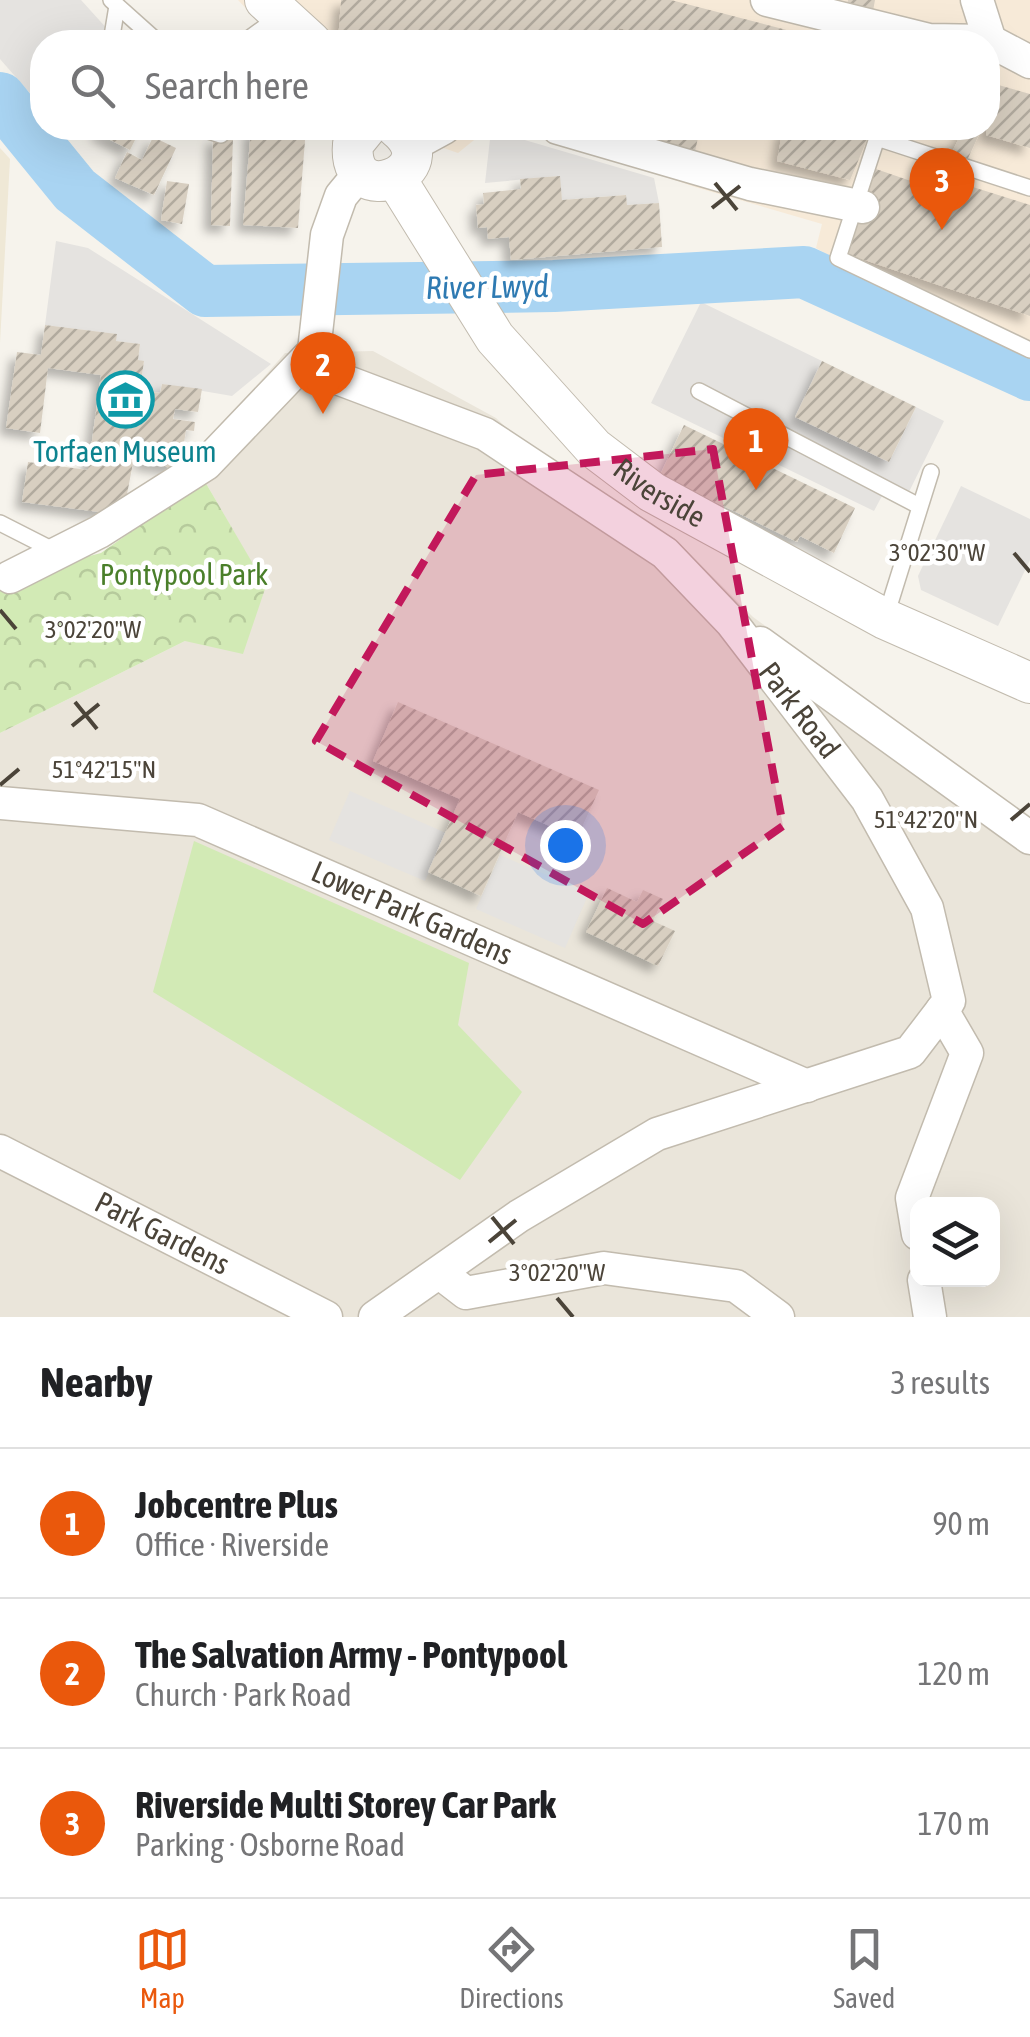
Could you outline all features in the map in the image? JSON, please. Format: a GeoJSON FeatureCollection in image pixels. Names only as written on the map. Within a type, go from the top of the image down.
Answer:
{"type":"FeatureCollection","features":[{"type":"Feature","properties":{"kind":"street"},"geometry":{"type":"LineString","coordinates":[[768,0],[889,30]]}},
{"type":"Feature","properties":{"kind":"street"},"geometry":{"type":"LineString","coordinates":[[977,0],[987,30]]}},
{"type":"Feature","properties":{"kind":"street"},"geometry":{"type":"LineString","coordinates":[[272,8],[297,30]]}},
{"type":"Feature","properties":{"kind":"street"},"geometry":{"type":"LineString","coordinates":[[1000,46],[1030,62]]}},
{"type":"Feature","properties":{"kind":"street"},"geometry":{"type":"LineString","coordinates":[[356,140],[352,154],[402,151]]}},
{"type":"Feature","properties":{"kind":"street"},"geometry":{"type":"LineString","coordinates":[[599,140],[750,184],[859,206]]}},
{"type":"Feature","properties":{"kind":"street"},"geometry":{"type":"LineString","coordinates":[[10,577],[99,532],[206,464],[315,342],[328,235],[341,196],[402,151]]}},
{"type":"Feature","properties":{"kind":"street","name":"Riverside"},"geometry":{"type":"LineString","coordinates":[[402,151],[440,252],[483,322],[594,448],[652,492],[885,620],[1030,683]]}},
{"type":"Feature","properties":{"kind":"street","name":"Park Road"},"geometry":{"type":"LineString","coordinates":[[315,342],[329,375],[485,434],[665,553],[732,623],[868,799],[927,908],[949,1001],[942,1010]]}},
{"type":"Feature","properties":{"kind":"street"},"geometry":{"type":"LineString","coordinates":[[732,623],[1030,838]]}},
{"type":"Feature","properties":{"kind":"street","name":"Lower Park Gardens"},"geometry":{"type":"LineString","coordinates":[[0,804],[198,820],[807,1086]]}},
{"type":"Feature","properties":{"kind":"street"},"geometry":{"type":"LineString","coordinates":[[375,1317],[519,1216],[657,1134],[910,1052],[942,1010],[967,1053],[912,1197]]}},
{"type":"Feature","properties":{"kind":"street","name":"Park Gardens"},"geometry":{"type":"LineString","coordinates":[[0,1151],[326,1317]]}},
{"type":"Feature","properties":{"kind":"street"},"geometry":{"type":"LineString","coordinates":[[440,1273],[466,1292],[604,1268],[736,1286],[778,1317]]}},
{"type":"Feature","properties":{"kind":"street"},"geometry":{"type":"LineString","coordinates":[[925,1287],[930,1317]]}},
{"type":"Feature","properties":{"kind":"lane"},"geometry":{"type":"LineString","coordinates":[[113,30],[114,3]]}},
{"type":"Feature","properties":{"kind":"lane"},"geometry":{"type":"LineString","coordinates":[[114,3],[144,30]]}},
{"type":"Feature","properties":{"kind":"lane"},"geometry":{"type":"LineString","coordinates":[[254,30],[272,8]]}},
{"type":"Feature","properties":{"kind":"lane"},"geometry":{"type":"LineString","coordinates":[[877,140],[859,206],[838,258],[1030,350]]}},
{"type":"Feature","properties":{"kind":"lane"},"geometry":{"type":"LineString","coordinates":[[884,140],[1030,188]]}},
{"type":"Feature","properties":{"kind":"lane"},"geometry":{"type":"LineString","coordinates":[[700,391],[919,506]]}},
{"type":"Feature","properties":{"kind":"lane"},"geometry":{"type":"LineString","coordinates":[[885,620],[931,472]]}},
{"type":"Feature","properties":{"kind":"lane"},"geometry":{"type":"LineString","coordinates":[[0,523],[56,552]]}},
{"type":"Feature","properties":{"kind":"highlighted area"},"geometry":{"type":"Polygon","coordinates":[[[713,449],[783,826],[643,924],[316,741],[476,475],[713,449]]]}},
{"type":"Feature","properties":{"kind":"shaded area"},"geometry":{"type":"Polygon","coordinates":[[[0,0],[81,0],[108,30],[30,30],[30,93],[0,59],[0,0]]]}},
{"type":"Feature","properties":{"kind":"shaded area"},"geometry":{"type":"Polygon","coordinates":[[[238,0],[1030,0],[1030,368],[816,248],[822,224],[695,187],[560,140],[1000,140],[1000,30],[267,30],[238,0]]]}},
{"type":"Feature","properties":{"kind":"shaded area"},"geometry":{"type":"Polygon","coordinates":[[[420,140],[474,140],[458,153],[420,140]]]}},
{"type":"Feature","properties":{"kind":"shaded area"},"geometry":{"type":"Polygon","coordinates":[[[490,140],[525,140],[654,178],[659,203],[627,205],[625,195],[562,200],[559,176],[485,183],[490,140]]]}},
{"type":"Feature","properties":{"kind":"shaded area"},"geometry":{"type":"Polygon","coordinates":[[[0,148],[10,159],[0,343],[0,148]]]}},
{"type":"Feature","properties":{"kind":"shaded area"},"geometry":{"type":"Polygon","coordinates":[[[56,241],[88,248],[271,364],[232,396],[162,384],[160,393],[140,390],[144,362],[138,360],[140,344],[116,341],[116,334],[45,325],[56,241]]]}},
{"type":"Feature","properties":{"kind":"shaded area"},"geometry":{"type":"Polygon","coordinates":[[[701,302],[822,361],[795,417],[889,462],[916,407],[944,421],[903,504],[883,494],[874,511],[651,403],[701,302]]]}},
{"type":"Feature","properties":{"kind":"shaded area"},"geometry":{"type":"Polygon","coordinates":[[[373,351],[496,418],[539,458],[675,539],[753,617],[1030,816],[1030,1317],[0,1317],[0,733],[185,641],[265,586],[192,459],[285,353],[373,351]]]}},
{"type":"Feature","properties":{"kind":"shaded area"},"geometry":{"type":"Polygon","coordinates":[[[961,486],[1030,519],[1030,560],[998,626],[921,590],[918,576],[961,486]]]}},
{"type":"Feature","properties":{"kind":"shaded area"},"geometry":{"type":"Polygon","coordinates":[[[350,791],[446,833],[425,881],[329,840],[350,791]]]}},
{"type":"Feature","properties":{"kind":"shaded area"},"geometry":{"type":"Polygon","coordinates":[[[500,855],[589,893],[565,948],[476,909],[500,855]]]}},
{"type":"Feature","properties":{"kind":"green space","name":"Pontypool Park"},"geometry":{"type":"Polygon","coordinates":[[[204,480],[266,586],[243,654],[185,641],[0,733],[0,579],[101,553],[204,480]]]}},
{"type":"Feature","properties":{"kind":"green space"},"geometry":{"type":"Polygon","coordinates":[[[194,841],[469,963],[458,1025],[522,1092],[460,1180],[153,992],[194,841]]]}},
{"type":"Feature","properties":{"kind":"building"},"geometry":{"type":"Polygon","coordinates":[[[341,0],[671,0],[787,30],[619,28],[339,30],[341,0]]]}},
{"type":"Feature","properties":{"kind":"building"},"geometry":{"type":"Polygon","coordinates":[[[848,0],[875,0],[873,11],[847,5],[848,0]]]}},
{"type":"Feature","properties":{"kind":"building"},"geometry":{"type":"Polygon","coordinates":[[[1000,85],[1030,94],[1030,148],[1000,139],[1000,85]]]}},
{"type":"Feature","properties":{"kind":"building"},"geometry":{"type":"Polygon","coordinates":[[[111,140],[135,140],[130,150],[111,140]]]}},
{"type":"Feature","properties":{"kind":"building"},"geometry":{"type":"Polygon","coordinates":[[[152,140],[176,148],[154,195],[115,178],[127,152],[142,160],[152,140]]]}},
{"type":"Feature","properties":{"kind":"building"},"geometry":{"type":"Polygon","coordinates":[[[213,140],[233,140],[230,226],[211,225],[213,140]]]}},
{"type":"Feature","properties":{"kind":"building"},"geometry":{"type":"Polygon","coordinates":[[[250,140],[305,140],[298,228],[243,225],[250,140]]]}},
{"type":"Feature","properties":{"kind":"building"},"geometry":{"type":"Polygon","coordinates":[[[620,140],[697,140],[693,161],[620,140]]]}},
{"type":"Feature","properties":{"kind":"building"},"geometry":{"type":"Polygon","coordinates":[[[781,140],[867,140],[850,180],[777,161],[781,140]]]}},
{"type":"Feature","properties":{"kind":"building"},"geometry":{"type":"Polygon","coordinates":[[[958,140],[976,140],[957,182],[1030,205],[1030,316],[847,254],[876,169],[934,189],[958,140]]]}},
{"type":"Feature","properties":{"kind":"building"},"geometry":{"type":"Polygon","coordinates":[[[560,176],[562,200],[626,195],[627,205],[659,203],[662,247],[511,260],[509,237],[488,239],[487,227],[478,228],[476,205],[484,204],[483,193],[521,189],[520,179],[560,176]]]}},
{"type":"Feature","properties":{"kind":"building"},"geometry":{"type":"Polygon","coordinates":[[[167,181],[189,184],[182,224],[161,220],[167,181]]]}},
{"type":"Feature","properties":{"kind":"building"},"geometry":{"type":"Polygon","coordinates":[[[45,325],[117,334],[116,341],[140,344],[138,360],[144,361],[140,390],[160,393],[162,384],[202,389],[198,412],[175,409],[173,419],[195,422],[194,431],[186,430],[180,469],[140,463],[144,438],[138,437],[123,515],[22,502],[28,462],[88,470],[101,375],[48,368],[40,433],[6,428],[17,352],[41,355],[45,325]]]}},
{"type":"Feature","properties":{"kind":"building"},"geometry":{"type":"Polygon","coordinates":[[[822,361],[916,407],[889,462],[795,417],[822,361]]]}},
{"type":"Feature","properties":{"kind":"building"},"geometry":{"type":"Polygon","coordinates":[[[684,425],[855,508],[834,553],[800,536],[797,542],[660,475],[684,425]]]}},
{"type":"Feature","properties":{"kind":"building"},"geometry":{"type":"Polygon","coordinates":[[[398,702],[599,790],[577,838],[518,812],[481,896],[428,872],[460,799],[373,761],[398,702]]]}},
{"type":"Feature","properties":{"kind":"building"},"geometry":{"type":"Polygon","coordinates":[[[607,888],[637,902],[643,890],[663,899],[653,921],[675,931],[658,966],[586,932],[607,888]]]}},
{"type":"Feature","properties":{"kind":"waterway","name":"River Lwyd"},"geometry":{"type":"LineString","coordinates":[[0,98],[30,135]]}},
{"type":"Feature","properties":{"kind":"waterway","name":"River Lwyd"},"geometry":{"type":"LineString","coordinates":[[34,140],[75,190],[205,291],[554,286],[804,272],[1030,375]]}},
{"type":"Feature","properties":{"kind":"place","name":"Riverside Multi Storey Car Park"},"geometry":{"type":"Point","coordinates":[942,230]}},
{"type":"Feature","properties":{"kind":"place","name":"Torfaen Museum"},"geometry":{"type":"Point","coordinates":[125,399]}},
{"type":"Feature","properties":{"kind":"place","name":"The Salvation Army - Pontypool"},"geometry":{"type":"Point","coordinates":[323,414]}},
{"type":"Feature","properties":{"kind":"place","name":"Jobcentre Plus"},"geometry":{"type":"Point","coordinates":[756,490]}}]}
